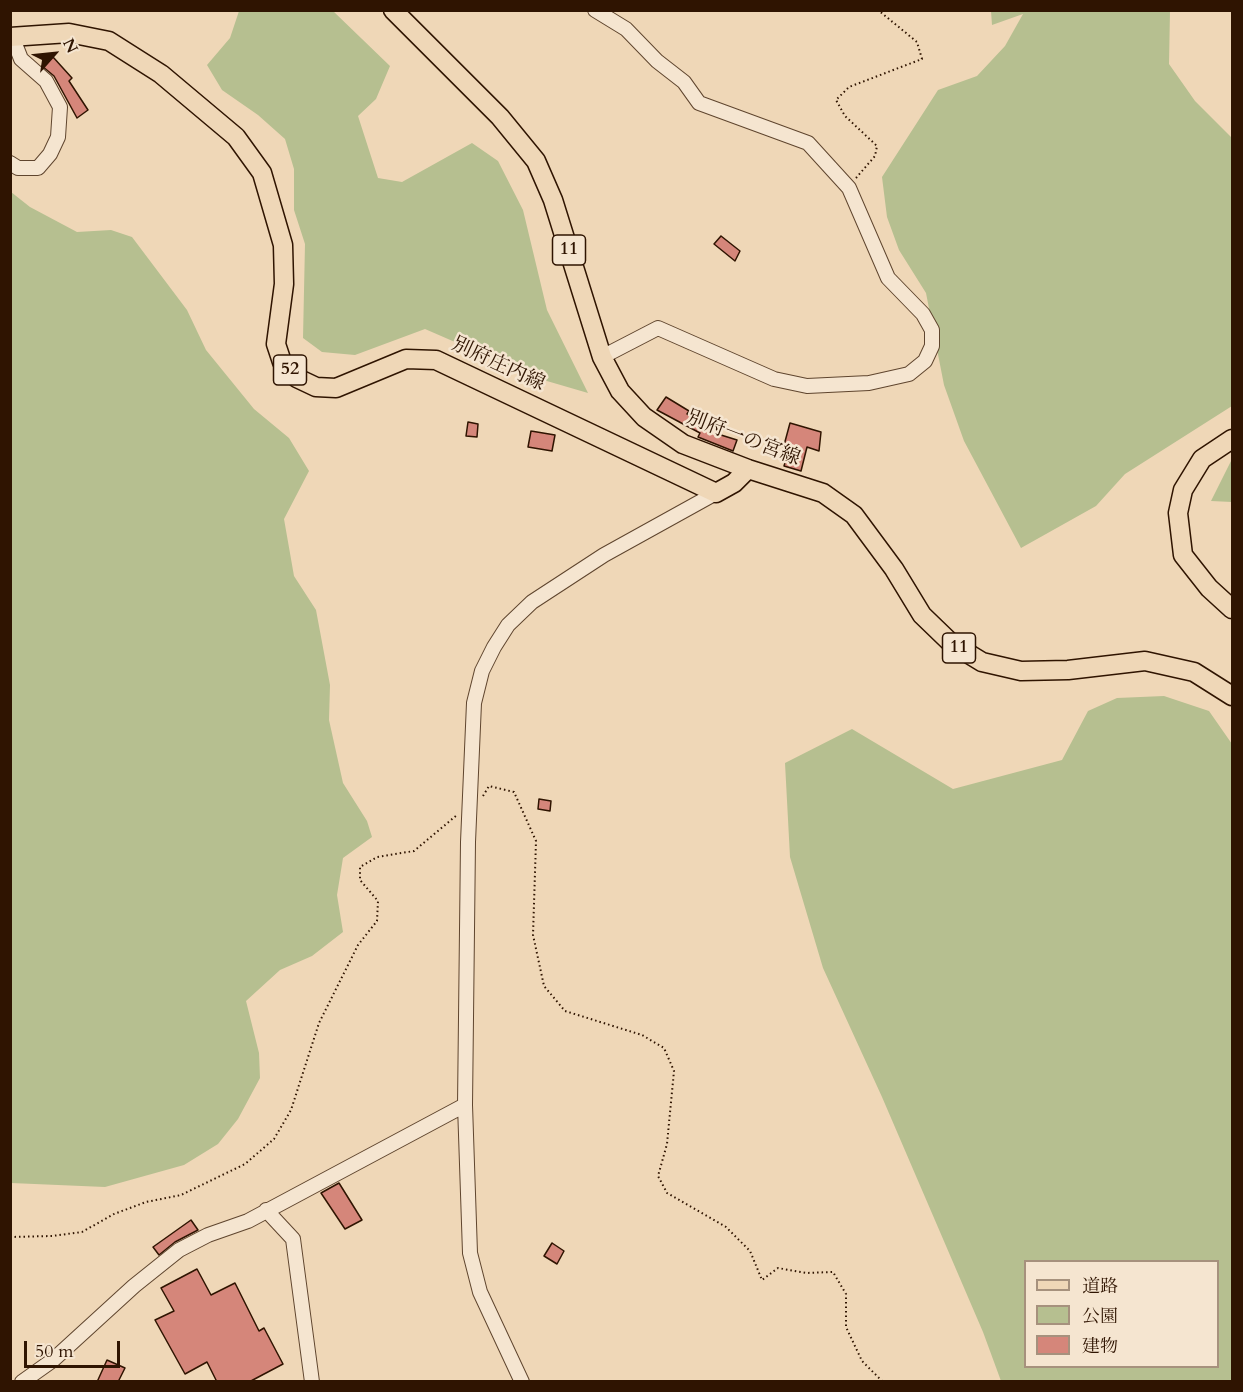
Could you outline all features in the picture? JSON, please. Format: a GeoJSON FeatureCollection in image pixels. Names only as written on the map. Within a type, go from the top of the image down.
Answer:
{"type":"FeatureCollection","features":[{"type":"Feature","properties":{"kind":"main road","name":"別府一の宮線"},"geometry":{"type":"LineString","coordinates":[[393,10],[500,117],[536,161],[553,200],[602,357],[620,391],[644,417],[683,444],[748,469],[824,493],[854,515],[894,569],[922,615],[951,643],[982,662],[1021,671],[1068,670],[1146,661],[1194,672],[1233,696]]}},
{"type":"Feature","properties":{"kind":"main road","name":"別府庄内線"},"geometry":{"type":"LineString","coordinates":[[11,36],[69,33],[109,41],[160,74],[236,137],[262,173],[283,244],[284,284],[276,344],[282,362],[297,378],[316,387],[336,388],[406,359],[436,360],[716,493]]}},
{"type":"Feature","properties":{"kind":"main road"},"geometry":{"type":"LineString","coordinates":[[1233,439],[1202,459],[1183,490],[1178,513],[1183,555],[1209,588],[1233,609]]}},
{"type":"Feature","properties":{"kind":"main road"},"geometry":{"type":"LineString","coordinates":[[716,493],[734,483],[748,469]]}},
{"type":"Feature","properties":{"kind":"street"},"geometry":{"type":"LineString","coordinates":[[595,10],[626,29],[657,61],[684,82],[699,103],[808,143],[849,188],[888,279],[923,314],[932,330],[932,346],[925,361],[909,374],[868,383],[807,386],[774,379],[658,328],[602,357]]}},
{"type":"Feature","properties":{"kind":"street"},"geometry":{"type":"LineString","coordinates":[[10,163],[18,168],[38,168],[50,154],[58,137],[60,107],[46,81],[21,58],[11,36]]}},
{"type":"Feature","properties":{"kind":"street"},"geometry":{"type":"LineString","coordinates":[[522,1382],[480,1292],[470,1253],[465,1105],[469,806],[474,703],[482,671],[508,625],[532,602],[604,555],[716,493]]}},
{"type":"Feature","properties":{"kind":"street"},"geometry":{"type":"LineString","coordinates":[[22,1382],[53,1360],[135,1286],[179,1250],[266,1210],[465,1105]]}},
{"type":"Feature","properties":{"kind":"street"},"geometry":{"type":"LineString","coordinates":[[266,1210],[292,1239],[312,1382]]}},
{"type":"Feature","properties":{"kind":"path"},"geometry":{"type":"LineString","coordinates":[[849,188],[875,156],[877,146],[845,116],[836,100],[849,87],[922,59],[917,42],[878,10]]}},
{"type":"Feature","properties":{"kind":"path"},"geometry":{"type":"LineString","coordinates":[[10,1237],[52,1236],[82,1232],[114,1214],[146,1202],[181,1195],[245,1164],[274,1139],[291,1110],[319,1023],[358,945],[377,921],[378,901],[360,879],[360,867],[377,857],[414,851],[469,806],[480,801],[489,786],[513,792],[525,813],[536,841],[533,935],[544,986],[566,1011],[642,1035],[664,1048],[674,1071],[667,1144],[658,1176],[667,1193],[726,1227],[750,1251],[762,1280],[778,1268],[807,1273],[833,1272],[846,1294],[846,1328],[862,1361],[883,1382]]}},
{"type":"Feature","properties":{"kind":"green space"},"geometry":{"type":"Polygon","coordinates":[[[239,11],[333,11],[390,66],[376,99],[358,116],[378,178],[402,182],[472,143],[498,161],[523,210],[547,310],[588,393],[540,379],[425,329],[355,355],[322,352],[303,338],[305,244],[294,210],[294,169],[285,139],[258,115],[222,90],[207,65],[230,38],[239,11]]]}},
{"type":"Feature","properties":{"kind":"green space"},"geometry":{"type":"Polygon","coordinates":[[[991,11],[1170,11],[1169,64],[1195,101],[1232,138],[1232,406],[1125,474],[1096,506],[1021,548],[964,441],[944,385],[926,293],[899,250],[887,217],[882,177],[938,90],[977,76],[1005,46],[1023,14],[992,25],[991,11]]]}},
{"type":"Feature","properties":{"kind":"green space"},"geometry":{"type":"Polygon","coordinates":[[[11,192],[30,207],[77,232],[111,230],[132,237],[187,310],[206,350],[254,409],[289,438],[309,471],[284,519],[294,576],[316,610],[330,685],[329,720],[343,783],[367,821],[372,837],[343,858],[337,895],[343,932],[312,956],[280,970],[246,1001],[259,1053],[260,1078],[238,1119],[218,1144],[184,1165],[105,1187],[11,1183],[11,192]]]}},
{"type":"Feature","properties":{"kind":"green space"},"geometry":{"type":"Polygon","coordinates":[[[1231,461],[1232,502],[1211,501],[1231,461]]]}},
{"type":"Feature","properties":{"kind":"green space"},"geometry":{"type":"Polygon","coordinates":[[[1164,696],[1209,711],[1232,744],[1232,1381],[1001,1381],[983,1332],[882,1097],[823,968],[790,857],[785,763],[852,729],[953,789],[1062,760],[1088,711],[1117,698],[1164,696]]]}},
{"type":"Feature","properties":{"kind":"building"},"geometry":{"type":"Polygon","coordinates":[[[53,57],[72,78],[69,81],[88,110],[77,118],[54,76],[42,66],[53,57]]]}},
{"type":"Feature","properties":{"kind":"building"},"geometry":{"type":"Polygon","coordinates":[[[721,236],[740,251],[735,261],[714,244],[721,236]]]}},
{"type":"Feature","properties":{"kind":"building"},"geometry":{"type":"Polygon","coordinates":[[[666,397],[689,411],[687,414],[717,428],[715,430],[721,435],[737,440],[733,451],[698,437],[700,433],[657,410],[666,397]]]}},
{"type":"Feature","properties":{"kind":"building"},"geometry":{"type":"Polygon","coordinates":[[[468,422],[478,424],[477,437],[466,436],[468,422]]]}},
{"type":"Feature","properties":{"kind":"building"},"geometry":{"type":"Polygon","coordinates":[[[790,423],[821,432],[819,451],[807,447],[801,471],[784,466],[790,447],[783,449],[790,423]]]}},
{"type":"Feature","properties":{"kind":"building"},"geometry":{"type":"Polygon","coordinates":[[[531,431],[555,435],[552,451],[528,447],[531,431]]]}},
{"type":"Feature","properties":{"kind":"building"},"geometry":{"type":"Polygon","coordinates":[[[539,799],[551,801],[550,811],[538,809],[539,799]]]}},
{"type":"Feature","properties":{"kind":"building"},"geometry":{"type":"Polygon","coordinates":[[[339,1183],[362,1220],[345,1229],[321,1193],[339,1183]]]}},
{"type":"Feature","properties":{"kind":"building"},"geometry":{"type":"Polygon","coordinates":[[[191,1220],[198,1230],[175,1242],[159,1255],[153,1247],[191,1220]]]}},
{"type":"Feature","properties":{"kind":"building"},"geometry":{"type":"Polygon","coordinates":[[[552,1243],[564,1251],[557,1264],[544,1256],[552,1243]]]}},
{"type":"Feature","properties":{"kind":"building"},"geometry":{"type":"Polygon","coordinates":[[[197,1269],[211,1295],[235,1283],[259,1331],[264,1328],[283,1364],[249,1382],[217,1382],[207,1362],[185,1374],[155,1320],[174,1311],[161,1288],[197,1269]]]}},
{"type":"Feature","properties":{"kind":"building"},"geometry":{"type":"Polygon","coordinates":[[[107,1360],[125,1368],[118,1382],[97,1382],[107,1360]]]}}]}
